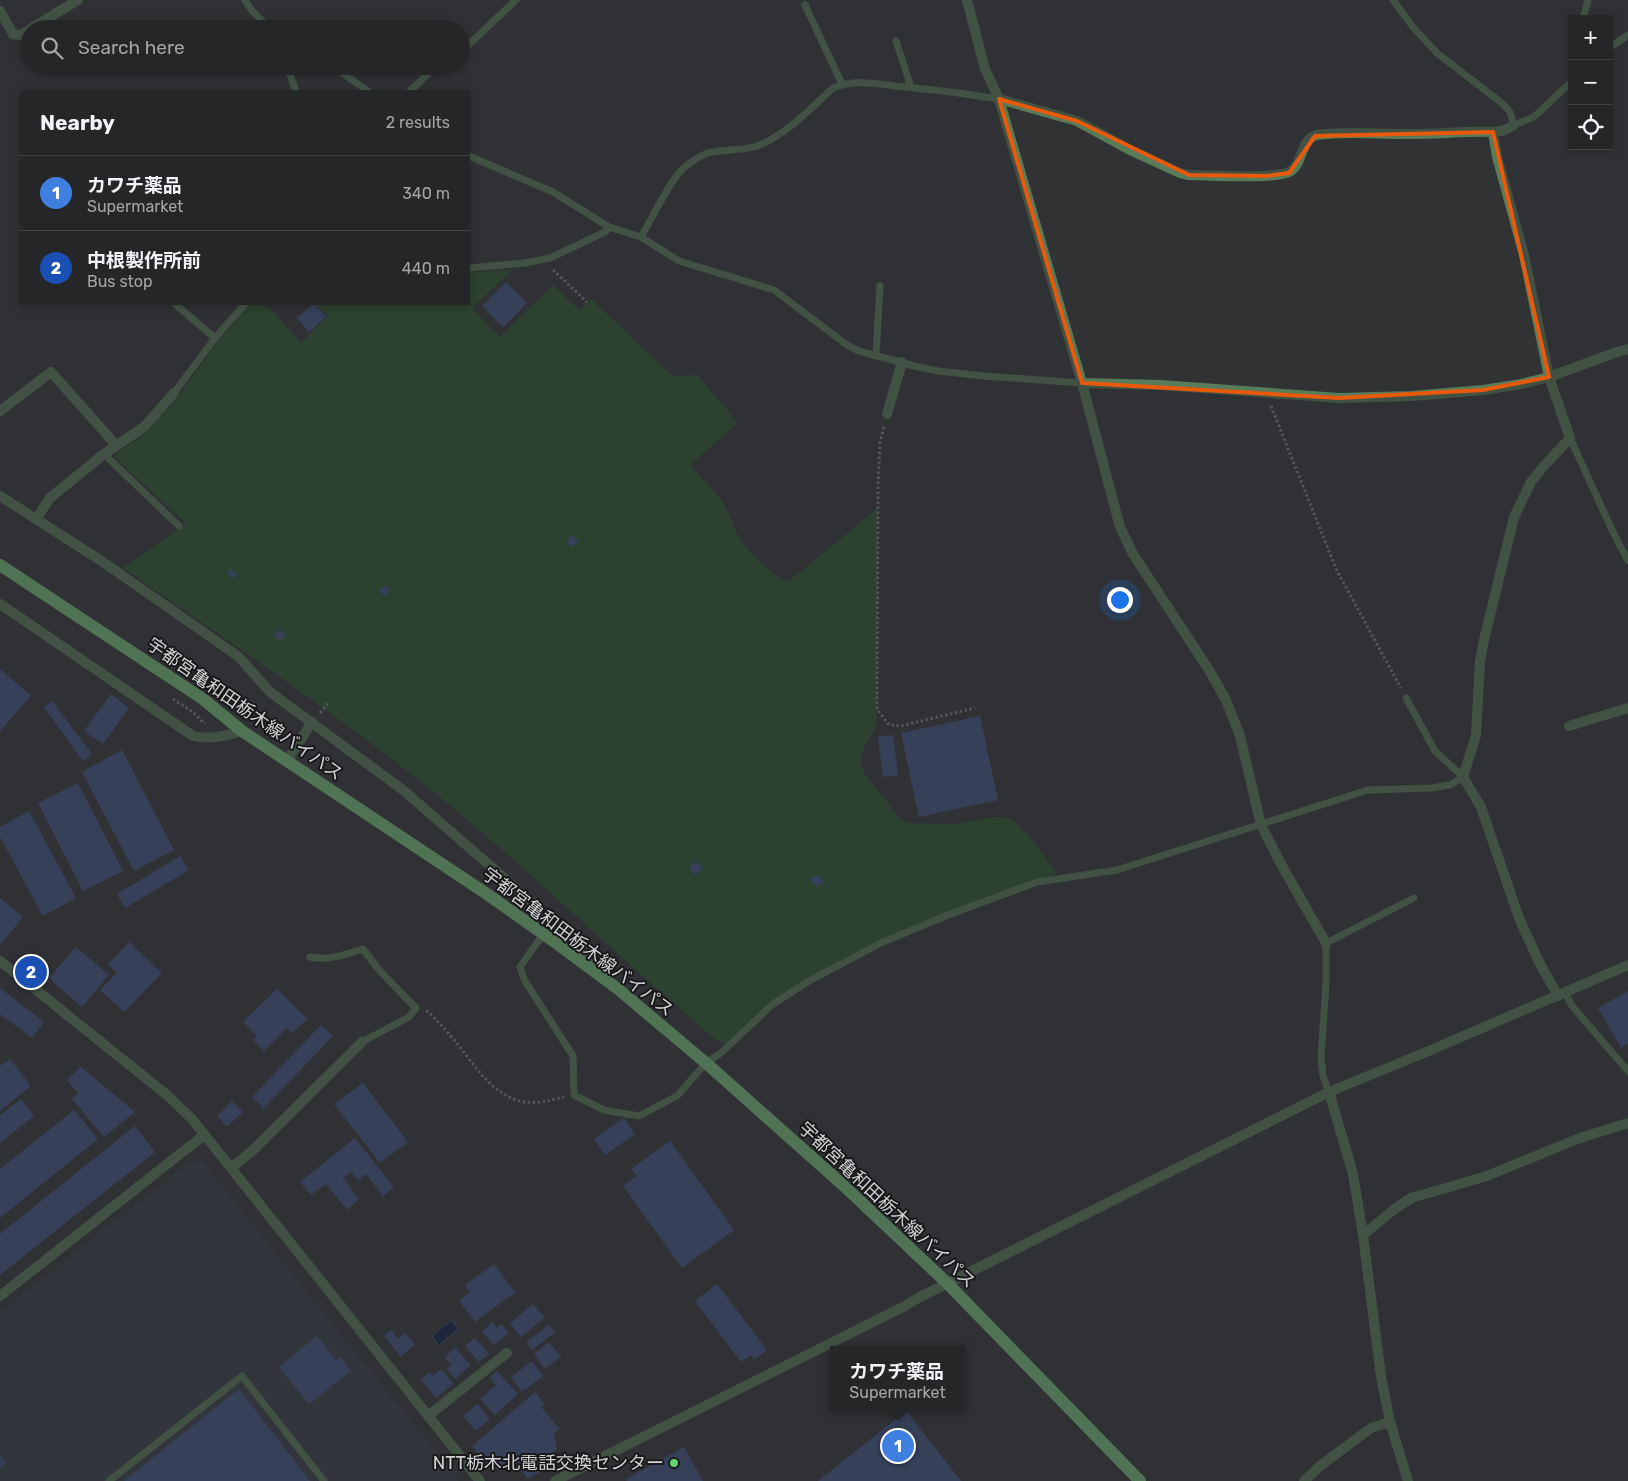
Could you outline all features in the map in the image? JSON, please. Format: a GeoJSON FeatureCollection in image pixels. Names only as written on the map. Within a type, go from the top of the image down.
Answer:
{"type":"FeatureCollection","features":[{"type":"Feature","properties":{"kind":"main road","name":"宇都宮亀和田栃木線バイパス"},"geometry":{"type":"LineString","coordinates":[[0,565],[203,699],[242,731],[414,844],[544,934],[618,989],[706,1063],[843,1185],[947,1283],[1140,1481]]}},
{"type":"Feature","properties":{"kind":"street"},"geometry":{"type":"LineString","coordinates":[[44,20],[78,0]]}},
{"type":"Feature","properties":{"kind":"street"},"geometry":{"type":"LineString","coordinates":[[967,0],[985,69],[999,99],[1082,383],[1120,527],[1133,554],[1226,700],[1240,736],[1261,825],[1326,943]]}},
{"type":"Feature","properties":{"kind":"street"},"geometry":{"type":"LineString","coordinates":[[0,11],[13,34],[20,35]]}},
{"type":"Feature","properties":{"kind":"street"},"geometry":{"type":"LineString","coordinates":[[999,99],[1077,121],[1132,151],[1180,173],[1188,174],[1267,176],[1289,172],[1295,168],[1309,140],[1315,136],[1350,133],[1493,132],[1505,130],[1514,125]]}},
{"type":"Feature","properties":{"kind":"street"},"geometry":{"type":"LineString","coordinates":[[1493,132],[1497,157],[1524,255],[1549,377],[1570,438],[1531,482],[1514,517],[1484,640],[1480,661],[1476,735],[1463,777],[1481,807],[1519,918],[1539,962],[1561,994]]}},
{"type":"Feature","properties":{"kind":"street"},"geometry":{"type":"LineString","coordinates":[[1082,383],[1161,385],[1339,398],[1411,396],[1483,390],[1521,384],[1549,377],[1628,349]]}},
{"type":"Feature","properties":{"kind":"street"},"geometry":{"type":"LineString","coordinates":[[887,414],[902,362]]}},
{"type":"Feature","properties":{"kind":"street"},"geometry":{"type":"LineString","coordinates":[[1,409],[51,372],[116,445]]}},
{"type":"Feature","properties":{"kind":"street"},"geometry":{"type":"LineString","coordinates":[[36,519],[50,498],[104,454],[144,427],[174,393]]}},
{"type":"Feature","properties":{"kind":"street"},"geometry":{"type":"LineString","coordinates":[[0,496],[103,562],[239,657],[270,692],[403,790],[556,923],[618,989]]}},
{"type":"Feature","properties":{"kind":"street"},"geometry":{"type":"LineString","coordinates":[[0,604],[193,736],[222,737],[242,731]]}},
{"type":"Feature","properties":{"kind":"street"},"geometry":{"type":"LineString","coordinates":[[1569,726],[1628,708]]}},
{"type":"Feature","properties":{"kind":"street"},"geometry":{"type":"LineString","coordinates":[[287,761],[312,722]]}},
{"type":"Feature","properties":{"kind":"street"},"geometry":{"type":"LineString","coordinates":[[0,961],[167,1095],[192,1119],[480,1481]]}},
{"type":"Feature","properties":{"kind":"street"},"geometry":{"type":"LineString","coordinates":[[555,1481],[1329,1092],[1628,965]]}},
{"type":"Feature","properties":{"kind":"street"},"geometry":{"type":"LineString","coordinates":[[230,1168],[251,1152],[362,1042]]}},
{"type":"Feature","properties":{"kind":"street"},"geometry":{"type":"LineString","coordinates":[[1329,1092],[1354,1174],[1381,1376],[1390,1422],[1408,1481]]}},
{"type":"Feature","properties":{"kind":"street"},"geometry":{"type":"LineString","coordinates":[[1363,1236],[1392,1211],[1411,1198],[1487,1176],[1577,1139],[1628,1123]]}},
{"type":"Feature","properties":{"kind":"street"},"geometry":{"type":"LineString","coordinates":[[0,1296],[204,1134]]}},
{"type":"Feature","properties":{"kind":"street"},"geometry":{"type":"LineString","coordinates":[[428,1416],[507,1353]]}},
{"type":"Feature","properties":{"kind":"street"},"geometry":{"type":"LineString","coordinates":[[1304,1481],[1320,1466],[1371,1428],[1390,1422]]}},
{"type":"Feature","properties":{"kind":"lane"},"geometry":{"type":"LineString","coordinates":[[245,0],[260,20]]}},
{"type":"Feature","properties":{"kind":"lane"},"geometry":{"type":"LineString","coordinates":[[470,43],[516,0]]}},
{"type":"Feature","properties":{"kind":"lane"},"geometry":{"type":"LineString","coordinates":[[1393,0],[1413,27],[1437,53],[1503,104],[1510,112],[1514,125],[1534,117],[1568,85]]}},
{"type":"Feature","properties":{"kind":"lane"},"geometry":{"type":"LineString","coordinates":[[1584,15],[1588,0]]}},
{"type":"Feature","properties":{"kind":"lane"},"geometry":{"type":"LineString","coordinates":[[805,5],[842,84]]}},
{"type":"Feature","properties":{"kind":"lane"},"geometry":{"type":"LineString","coordinates":[[1613,45],[1628,35]]}},
{"type":"Feature","properties":{"kind":"lane"},"geometry":{"type":"LineString","coordinates":[[896,41],[911,87]]}},
{"type":"Feature","properties":{"kind":"lane"},"geometry":{"type":"LineString","coordinates":[[290,75],[296,90]]}},
{"type":"Feature","properties":{"kind":"lane"},"geometry":{"type":"LineString","coordinates":[[345,75],[367,90]]}},
{"type":"Feature","properties":{"kind":"lane"},"geometry":{"type":"LineString","coordinates":[[411,90],[427,75]]}},
{"type":"Feature","properties":{"kind":"lane"},"geometry":{"type":"LineString","coordinates":[[641,238],[676,177],[695,159],[708,153],[743,150],[764,144],[779,134],[833,88],[842,84],[862,82],[945,90],[999,99]]}},
{"type":"Feature","properties":{"kind":"lane"},"geometry":{"type":"LineString","coordinates":[[470,156],[553,192],[609,227],[641,238],[679,261],[774,290],[847,345],[860,351],[938,371],[1082,383]]}},
{"type":"Feature","properties":{"kind":"lane"},"geometry":{"type":"LineString","coordinates":[[470,268],[550,258],[605,232],[609,227]]}},
{"type":"Feature","properties":{"kind":"lane"},"geometry":{"type":"LineString","coordinates":[[876,355],[880,286]]}},
{"type":"Feature","properties":{"kind":"lane"},"geometry":{"type":"LineString","coordinates":[[176,305],[215,338]]}},
{"type":"Feature","properties":{"kind":"lane"},"geometry":{"type":"LineString","coordinates":[[174,393],[215,338],[244,305]]}},
{"type":"Feature","properties":{"kind":"lane"},"geometry":{"type":"LineString","coordinates":[[1570,438],[1613,532],[1628,560]]}},
{"type":"Feature","properties":{"kind":"lane"},"geometry":{"type":"LineString","coordinates":[[104,454],[179,526]]}},
{"type":"Feature","properties":{"kind":"lane"},"geometry":{"type":"LineString","coordinates":[[544,934],[520,967],[525,981],[573,1056],[574,1094],[604,1110],[639,1116],[677,1096],[706,1063],[722,1052],[773,1004],[788,993],[881,943],[948,914],[1036,882],[1117,870],[1368,790],[1432,788],[1450,785],[1463,777],[1435,751],[1406,698]]}},
{"type":"Feature","properties":{"kind":"lane"},"geometry":{"type":"LineString","coordinates":[[1329,1092],[1323,1076],[1321,1058],[1326,983],[1326,943],[1414,898]]}},
{"type":"Feature","properties":{"kind":"lane"},"geometry":{"type":"LineString","coordinates":[[310,957],[319,959],[340,956],[363,949],[380,971],[416,1008],[409,1017],[362,1042]]}},
{"type":"Feature","properties":{"kind":"lane"},"geometry":{"type":"LineString","coordinates":[[1561,994],[1628,1071]]}},
{"type":"Feature","properties":{"kind":"lane"},"geometry":{"type":"LineString","coordinates":[[109,1481],[242,1376],[324,1481]]}},
{"type":"Feature","properties":{"kind":"path"},"geometry":{"type":"LineString","coordinates":[[545,259],[551,268],[587,302]]}},
{"type":"Feature","properties":{"kind":"path"},"geometry":{"type":"LineString","coordinates":[[1266,393],[1337,571],[1406,698]]}},
{"type":"Feature","properties":{"kind":"path"},"geometry":{"type":"LineString","coordinates":[[887,414],[880,442],[878,486],[877,709],[889,725],[901,726],[975,708]]}},
{"type":"Feature","properties":{"kind":"path"},"geometry":{"type":"LineString","coordinates":[[193,712],[206,725]]}},
{"type":"Feature","properties":{"kind":"path"},"geometry":{"type":"LineString","coordinates":[[416,1008],[429,1012],[493,1087],[511,1098],[539,1103],[574,1094]]}},
{"type":"Feature","properties":{"kind":"highlighted area"},"geometry":{"type":"Polygon","coordinates":[[[999,99],[1077,121],[1189,175],[1267,176],[1289,173],[1315,136],[1493,132],[1549,377],[1483,390],[1339,398],[1082,383],[999,99]]]}},
{"type":"Feature","properties":{"kind":"shaded area"},"geometry":{"type":"Polygon","coordinates":[[[191,1161],[203,1163],[459,1481],[0,1481],[0,1313],[191,1161]]]}},
{"type":"Feature","properties":{"kind":"green space"},"geometry":{"type":"Polygon","coordinates":[[[513,269],[472,308],[500,337],[553,285],[580,311],[591,299],[666,370],[675,376],[697,375],[738,423],[690,465],[725,506],[745,546],[766,568],[781,579],[788,582],[878,508],[877,709],[876,726],[864,748],[860,761],[864,773],[898,816],[907,823],[955,824],[997,817],[1012,819],[1029,836],[1057,873],[978,900],[861,949],[777,997],[726,1044],[719,1042],[506,853],[434,792],[319,705],[123,568],[186,524],[114,456],[144,434],[175,401],[215,345],[249,305],[267,305],[301,343],[328,316],[317,305],[470,305],[470,273],[513,269]]]}},
{"type":"Feature","properties":{"kind":"water"},"geometry":{"type":"Polygon","coordinates":[[[451,1320],[458,1329],[439,1345],[432,1336],[451,1320]]]}},
{"type":"Feature","properties":{"kind":"building"},"geometry":{"type":"Polygon","coordinates":[[[506,282],[527,303],[503,327],[482,306],[506,282]]]}},
{"type":"Feature","properties":{"kind":"building"},"geometry":{"type":"Polygon","coordinates":[[[312,305],[316,305],[326,317],[309,332],[297,318],[312,305]]]}},
{"type":"Feature","properties":{"kind":"building"},"geometry":{"type":"Polygon","coordinates":[[[573,535],[579,541],[572,547],[566,541],[573,535]]]}},
{"type":"Feature","properties":{"kind":"building"},"geometry":{"type":"Polygon","coordinates":[[[231,568],[237,575],[233,579],[227,573],[231,568]]]}},
{"type":"Feature","properties":{"kind":"building"},"geometry":{"type":"Polygon","coordinates":[[[384,585],[390,590],[384,596],[379,590],[384,585]]]}},
{"type":"Feature","properties":{"kind":"building"},"geometry":{"type":"Polygon","coordinates":[[[280,629],[286,635],[280,641],[274,635],[280,629]]]}},
{"type":"Feature","properties":{"kind":"building"},"geometry":{"type":"Polygon","coordinates":[[[0,669],[31,696],[0,731],[0,669]]]}},
{"type":"Feature","properties":{"kind":"building"},"geometry":{"type":"Polygon","coordinates":[[[111,694],[129,708],[103,744],[84,731],[111,694]]]}},
{"type":"Feature","properties":{"kind":"building"},"geometry":{"type":"Polygon","coordinates":[[[52,701],[92,754],[83,761],[44,707],[52,701]]]}},
{"type":"Feature","properties":{"kind":"building"},"geometry":{"type":"Polygon","coordinates":[[[980,716],[998,800],[919,817],[901,733],[980,716]]]}},
{"type":"Feature","properties":{"kind":"building"},"geometry":{"type":"Polygon","coordinates":[[[893,735],[898,775],[883,777],[878,737],[893,735]]]}},
{"type":"Feature","properties":{"kind":"building"},"geometry":{"type":"Polygon","coordinates":[[[122,750],[174,850],[134,871],[82,772],[122,750]]]}},
{"type":"Feature","properties":{"kind":"building"},"geometry":{"type":"Polygon","coordinates":[[[78,783],[123,871],[83,891],[38,803],[78,783]]]}},
{"type":"Feature","properties":{"kind":"building"},"geometry":{"type":"Polygon","coordinates":[[[29,811],[76,898],[43,916],[0,837],[0,827],[29,811]]]}},
{"type":"Feature","properties":{"kind":"building"},"geometry":{"type":"Polygon","coordinates":[[[180,856],[189,870],[125,908],[117,894],[180,856]]]}},
{"type":"Feature","properties":{"kind":"building"},"geometry":{"type":"Polygon","coordinates":[[[696,861],[703,869],[695,875],[689,868],[696,861]]]}},
{"type":"Feature","properties":{"kind":"building"},"geometry":{"type":"Polygon","coordinates":[[[818,874],[824,882],[816,887],[810,879],[818,874]]]}},
{"type":"Feature","properties":{"kind":"building"},"geometry":{"type":"Polygon","coordinates":[[[0,898],[23,917],[0,945],[0,898]]]}},
{"type":"Feature","properties":{"kind":"building"},"geometry":{"type":"Polygon","coordinates":[[[129,942],[162,973],[124,1012],[100,990],[117,973],[108,964],[129,942]]]}},
{"type":"Feature","properties":{"kind":"building"},"geometry":{"type":"Polygon","coordinates":[[[76,947],[109,975],[82,1007],[49,978],[76,947]]]}},
{"type":"Feature","properties":{"kind":"building"},"geometry":{"type":"Polygon","coordinates":[[[0,988],[44,1022],[32,1038],[0,1014],[0,988]]]}},
{"type":"Feature","properties":{"kind":"building"},"geometry":{"type":"Polygon","coordinates":[[[277,989],[307,1019],[292,1033],[287,1028],[264,1051],[253,1040],[257,1036],[243,1022],[277,989]]]}},
{"type":"Feature","properties":{"kind":"building"},"geometry":{"type":"Polygon","coordinates":[[[1628,991],[1628,1043],[1621,1048],[1598,1008],[1628,991]]]}},
{"type":"Feature","properties":{"kind":"building"},"geometry":{"type":"Polygon","coordinates":[[[321,1025],[333,1036],[264,1108],[252,1097],[321,1025]]]}},
{"type":"Feature","properties":{"kind":"building"},"geometry":{"type":"Polygon","coordinates":[[[10,1059],[31,1086],[0,1111],[0,1066],[10,1059]]]}},
{"type":"Feature","properties":{"kind":"building"},"geometry":{"type":"Polygon","coordinates":[[[81,1067],[135,1112],[104,1137],[72,1099],[78,1093],[67,1080],[81,1067]]]}},
{"type":"Feature","properties":{"kind":"building"},"geometry":{"type":"Polygon","coordinates":[[[363,1083],[408,1142],[380,1163],[334,1104],[363,1083]]]}},
{"type":"Feature","properties":{"kind":"building"},"geometry":{"type":"Polygon","coordinates":[[[21,1099],[34,1116],[0,1143],[0,1115],[21,1099]]]}},
{"type":"Feature","properties":{"kind":"building"},"geometry":{"type":"Polygon","coordinates":[[[232,1101],[243,1112],[227,1127],[217,1116],[232,1101]]]}},
{"type":"Feature","properties":{"kind":"building"},"geometry":{"type":"Polygon","coordinates":[[[74,1110],[98,1139],[0,1218],[0,1169],[74,1110]]]}},
{"type":"Feature","properties":{"kind":"building"},"geometry":{"type":"Polygon","coordinates":[[[624,1118],[635,1134],[605,1155],[594,1139],[624,1118]]]}},
{"type":"Feature","properties":{"kind":"building"},"geometry":{"type":"Polygon","coordinates":[[[135,1126],[155,1152],[0,1275],[0,1234],[135,1126]]]}},
{"type":"Feature","properties":{"kind":"building"},"geometry":{"type":"Polygon","coordinates":[[[355,1138],[394,1187],[383,1196],[366,1174],[358,1180],[351,1172],[343,1178],[359,1199],[347,1210],[326,1184],[311,1195],[300,1182],[355,1138]]]}},
{"type":"Feature","properties":{"kind":"building"},"geometry":{"type":"Polygon","coordinates":[[[670,1141],[734,1230],[682,1268],[623,1186],[637,1176],[631,1169],[670,1141]]]}},
{"type":"Feature","properties":{"kind":"building"},"geometry":{"type":"Polygon","coordinates":[[[494,1264],[515,1292],[475,1322],[459,1301],[470,1292],[465,1285],[494,1264]]]}},
{"type":"Feature","properties":{"kind":"building"},"geometry":{"type":"Polygon","coordinates":[[[717,1284],[767,1350],[754,1360],[751,1355],[741,1362],[695,1301],[717,1284]]]}},
{"type":"Feature","properties":{"kind":"building"},"geometry":{"type":"Polygon","coordinates":[[[533,1304],[545,1317],[521,1337],[510,1323],[533,1304]]]}},
{"type":"Feature","properties":{"kind":"building"},"geometry":{"type":"Polygon","coordinates":[[[492,1322],[497,1328],[501,1324],[509,1333],[494,1345],[482,1332],[492,1322]]]}},
{"type":"Feature","properties":{"kind":"building"},"geometry":{"type":"Polygon","coordinates":[[[549,1325],[555,1332],[532,1350],[526,1342],[549,1325]]]}},
{"type":"Feature","properties":{"kind":"building"},"geometry":{"type":"Polygon","coordinates":[[[391,1330],[398,1339],[405,1333],[415,1344],[401,1357],[384,1336],[391,1330]]]}},
{"type":"Feature","properties":{"kind":"building"},"geometry":{"type":"Polygon","coordinates":[[[317,1336],[336,1360],[340,1357],[351,1371],[309,1404],[279,1367],[317,1336]]]}},
{"type":"Feature","properties":{"kind":"building"},"geometry":{"type":"Polygon","coordinates":[[[475,1338],[489,1354],[479,1362],[465,1346],[475,1338]]]}},
{"type":"Feature","properties":{"kind":"building"},"geometry":{"type":"Polygon","coordinates":[[[549,1342],[561,1357],[545,1369],[534,1354],[549,1342]]]}},
{"type":"Feature","properties":{"kind":"building"},"geometry":{"type":"Polygon","coordinates":[[[455,1348],[471,1365],[455,1379],[447,1369],[451,1365],[445,1357],[455,1348]]]}},
{"type":"Feature","properties":{"kind":"building"},"geometry":{"type":"Polygon","coordinates":[[[532,1361],[543,1376],[522,1392],[511,1377],[532,1361]]]}},
{"type":"Feature","properties":{"kind":"building"},"geometry":{"type":"Polygon","coordinates":[[[442,1369],[453,1384],[436,1398],[421,1379],[430,1373],[432,1376],[442,1369]]]}},
{"type":"Feature","properties":{"kind":"building"},"geometry":{"type":"Polygon","coordinates":[[[497,1371],[518,1394],[495,1415],[480,1399],[496,1385],[490,1378],[497,1371]]]}},
{"type":"Feature","properties":{"kind":"building"},"geometry":{"type":"Polygon","coordinates":[[[239,1389],[310,1481],[124,1481],[239,1389]]]}},
{"type":"Feature","properties":{"kind":"building"},"geometry":{"type":"Polygon","coordinates":[[[535,1392],[545,1404],[541,1407],[560,1429],[554,1434],[557,1449],[546,1460],[551,1466],[528,1479],[511,1458],[494,1472],[472,1446],[535,1392]]]}},
{"type":"Feature","properties":{"kind":"building"},"geometry":{"type":"Polygon","coordinates":[[[477,1404],[490,1419],[476,1431],[463,1416],[477,1404]]]}},
{"type":"Feature","properties":{"kind":"building"},"geometry":{"type":"Polygon","coordinates":[[[906,1411],[961,1481],[818,1481],[906,1411]]]}},
{"type":"Feature","properties":{"kind":"building","name":"NTT栃木北電話交換センター"},"geometry":{"type":"Polygon","coordinates":[[[684,1447],[703,1481],[627,1481],[626,1479],[684,1447]]]}},
{"type":"Feature","properties":{"kind":"building"},"geometry":{"type":"Polygon","coordinates":[[[0,1455],[6,1463],[0,1468],[0,1455]]]}},
{"type":"Feature","properties":{"kind":"place","name":"中根製作所前"},"geometry":{"type":"Point","coordinates":[31,972]}},
{"type":"Feature","properties":{"kind":"place","name":"カワチ薬品"},"geometry":{"type":"Point","coordinates":[898,1446]}},
{"type":"Feature","properties":{"kind":"place","name":"NTT栃木北電話交換センター"},"geometry":{"type":"Point","coordinates":[674,1463]}}]}
